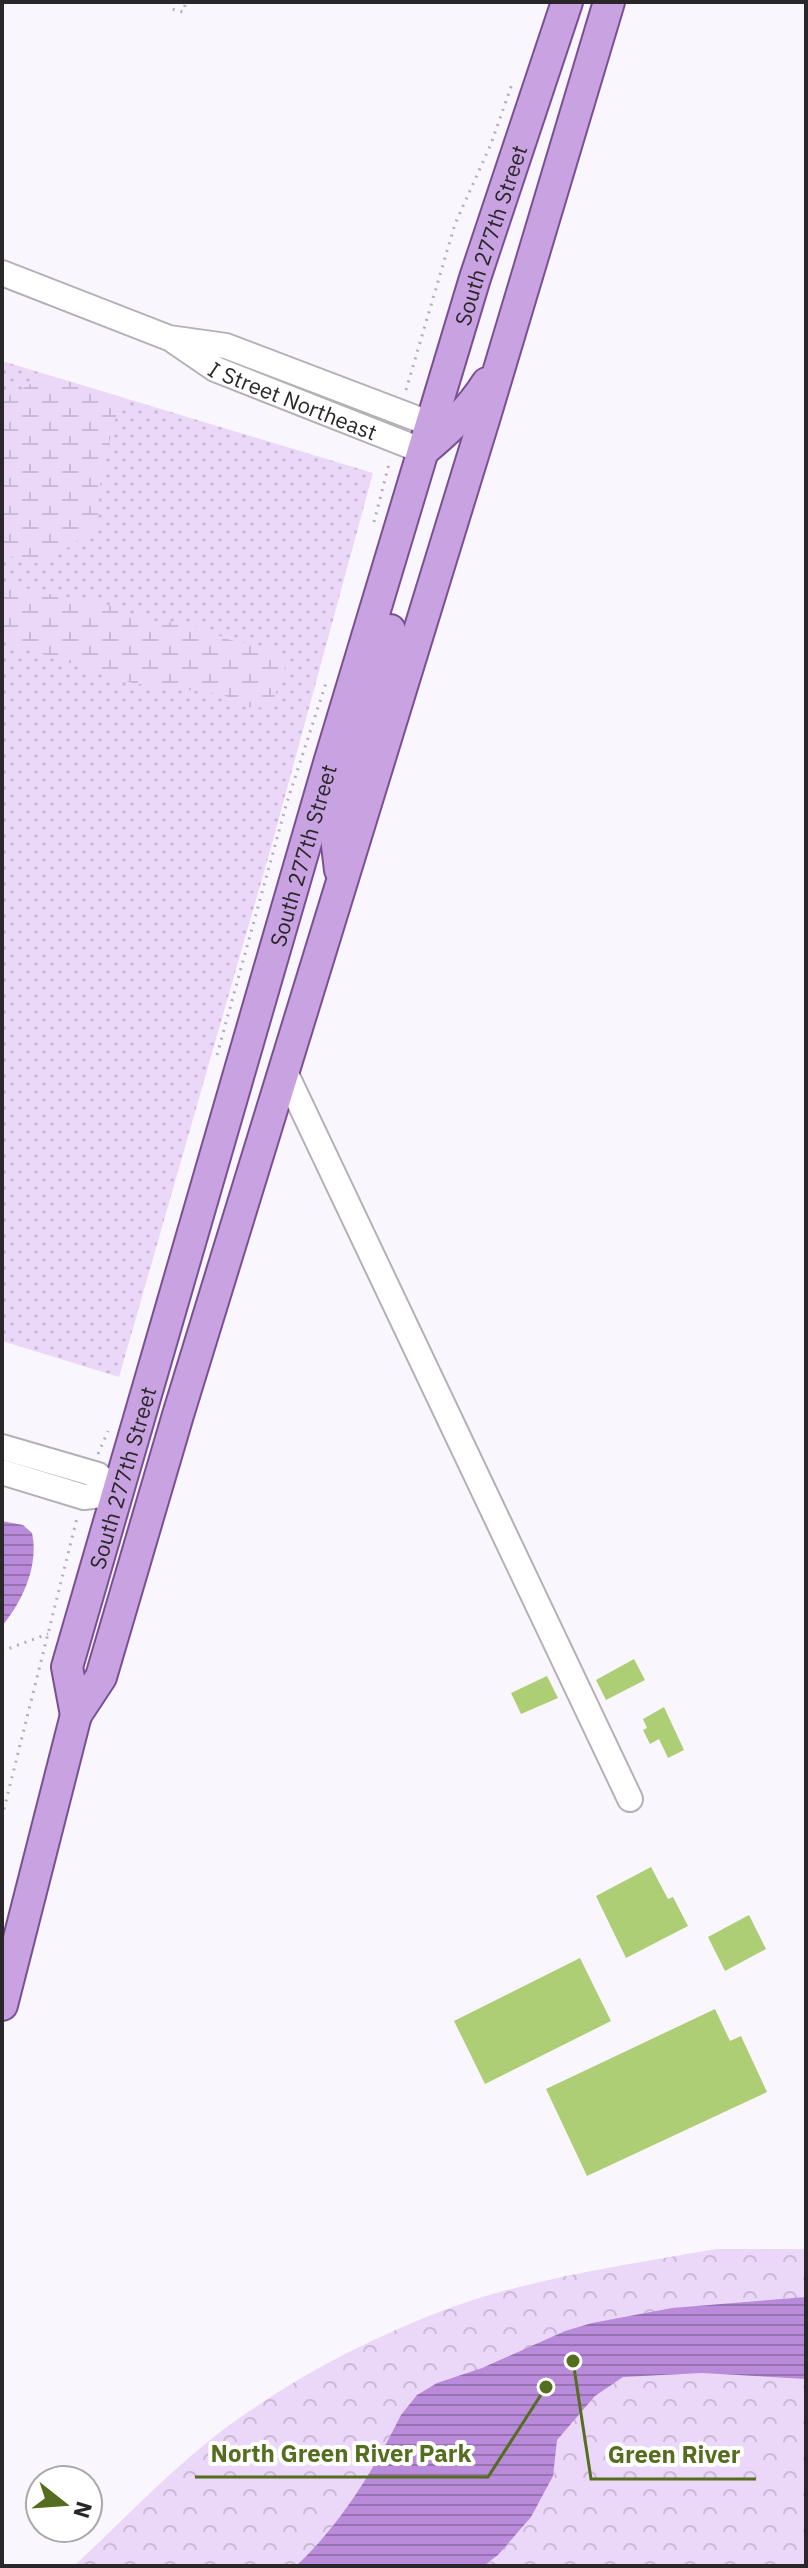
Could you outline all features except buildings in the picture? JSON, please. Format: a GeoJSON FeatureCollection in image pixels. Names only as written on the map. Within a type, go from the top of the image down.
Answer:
{"type":"FeatureCollection","features":[{"type":"Feature","properties":{"kind":"main road","name":"South 277th Street"},"geometry":{"type":"LineString","coordinates":[[76,1715],[67,1667],[280,927],[430,439],[475,278],[567,2]]}},
{"type":"Feature","properties":{"kind":"main road","name":"South 277th Street"},"geometry":{"type":"LineString","coordinates":[[2,2005],[76,1715],[101,1677],[609,2]]}},
{"type":"Feature","properties":{"kind":"main road"},"geometry":{"type":"LineString","coordinates":[[342,883],[335,829],[389,632],[438,472],[439,455],[430,439],[476,401],[508,342]]}},
{"type":"Feature","properties":{"kind":"main road"},"geometry":{"type":"LineString","coordinates":[[280,927],[284,980],[270,1029],[270,1042],[284,1070]]}},
{"type":"Feature","properties":{"kind":"main road"},"geometry":{"type":"LineString","coordinates":[[101,1677],[99,1640],[122,1530],[123,1510],[117,1493],[141,1467],[157,1429],[203,1276],[233,1234]]}},
{"type":"Feature","properties":{"kind":"street","name":"I Street Northeast"},"geometry":{"type":"LineString","coordinates":[[2,273],[169,338],[226,346],[430,439]]}},
{"type":"Feature","properties":{"kind":"street"},"geometry":{"type":"LineString","coordinates":[[284,1070],[630,1799]]}},
{"type":"Feature","properties":{"kind":"street"},"geometry":{"type":"LineString","coordinates":[[2,1447],[98,1475],[117,1493]]}},
{"type":"Feature","properties":{"kind":"street"},"geometry":{"type":"LineString","coordinates":[[2,1472],[84,1497],[117,1493]]}},
{"type":"Feature","properties":{"kind":"path"},"geometry":{"type":"LineString","coordinates":[[170,2],[172,9],[183,12],[186,2]]}},
{"type":"Feature","properties":{"kind":"path"},"geometry":{"type":"LineString","coordinates":[[2,1651],[48,1634]]}},
{"type":"Feature","properties":{"kind":"green space"},"geometry":{"type":"Polygon","coordinates":[[[2,361],[373,473],[270,851],[119,1377],[2,1341],[2,361]]]}},
{"type":"Feature","properties":{"kind":"green space"},"geometry":{"type":"Polygon","coordinates":[[[47,375],[121,397],[101,473],[97,526],[44,565],[2,554],[2,404],[7,397],[47,375]]]}},
{"type":"Feature","properties":{"kind":"green space"},"geometry":{"type":"Polygon","coordinates":[[[2,581],[43,593],[102,603],[152,621],[190,624],[230,640],[276,649],[286,665],[270,708],[245,707],[222,694],[132,683],[2,641],[2,581]]]}},
{"type":"Feature","properties":{"kind":"green space"},"geometry":{"type":"Polygon","coordinates":[[[716,2249],[806,2249],[806,2566],[74,2566],[97,2544],[104,2544],[104,2537],[204,2445],[251,2410],[321,2367],[369,2342],[444,2310],[510,2289],[716,2249]]]}},
{"type":"Feature","properties":{"kind":"shaded area"},"geometry":{"type":"Polygon","coordinates":[[[2,1521],[23,1525],[32,1533],[34,1545],[28,1582],[2,1626],[2,1521]]]}},
{"type":"Feature","properties":{"kind":"shaded area"},"geometry":{"type":"Polygon","coordinates":[[[806,2297],[806,2379],[702,2373],[623,2377],[595,2396],[557,2440],[553,2476],[531,2517],[498,2555],[483,2566],[296,2566],[328,2532],[355,2495],[401,2415],[417,2395],[437,2383],[592,2323],[672,2308],[806,2297]]]}},
{"type":"Feature","properties":{"kind":"place","name":"Green River"},"geometry":{"type":"Point","coordinates":[573,2361]}},
{"type":"Feature","properties":{"kind":"place","name":"North Green River Park"},"geometry":{"type":"Point","coordinates":[546,2387]}}]}
